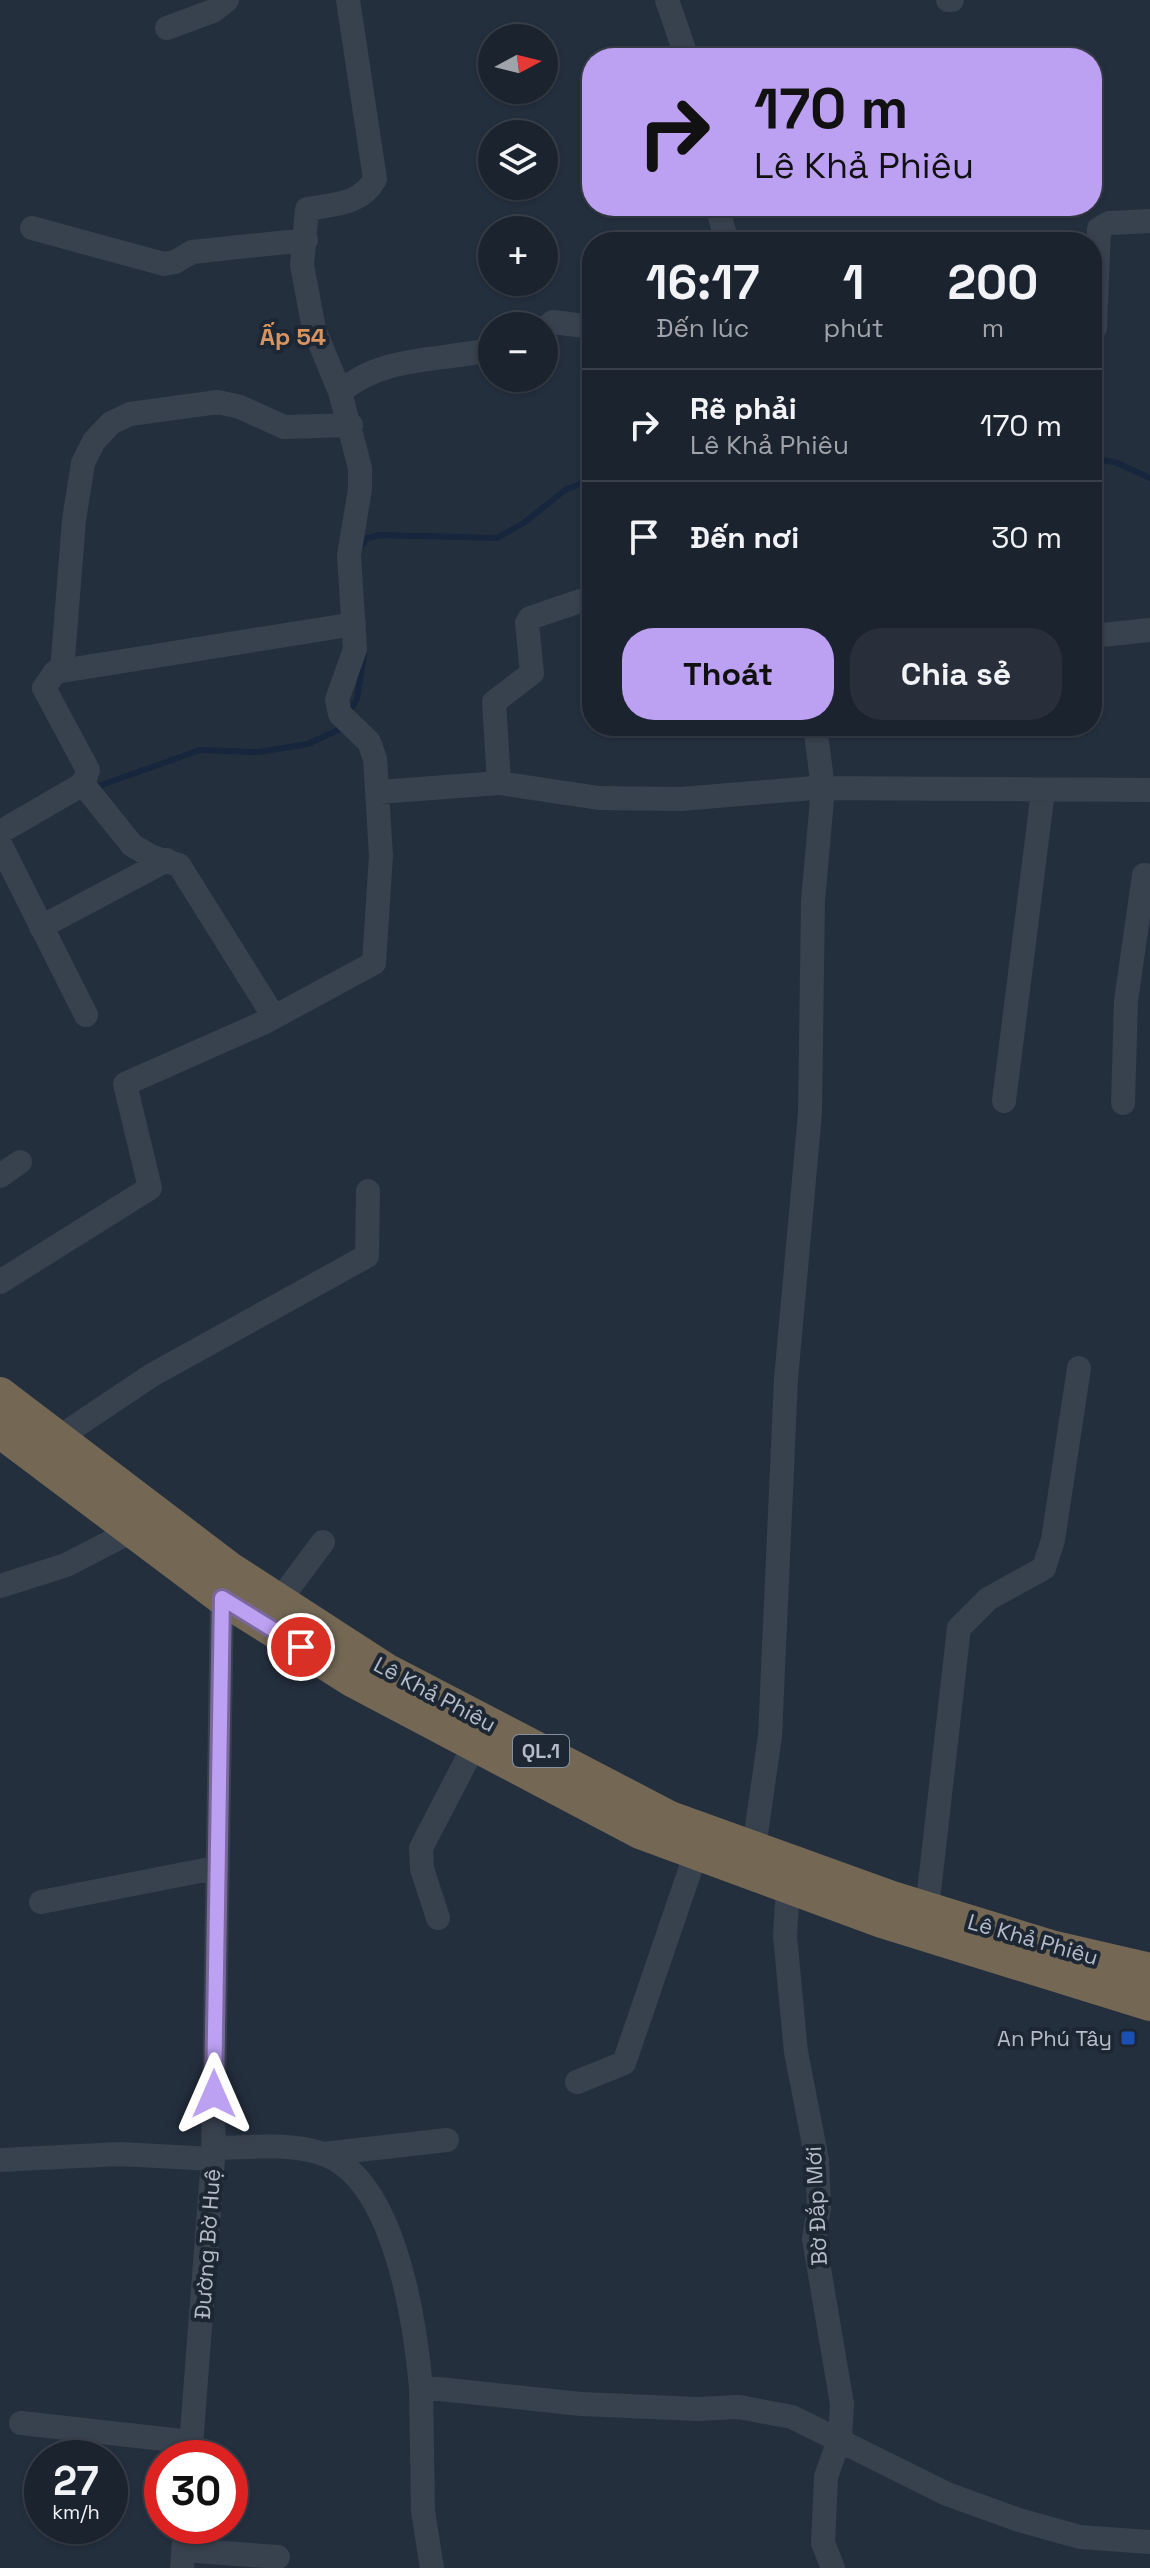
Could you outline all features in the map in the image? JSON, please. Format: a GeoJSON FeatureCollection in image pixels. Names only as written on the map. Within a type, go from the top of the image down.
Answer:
{"type":"FeatureCollection","features":[{"type":"Feature","properties":{"kind":"highway","name":"Lê Khả Phiêu"},"geometry":{"type":"LineString","coordinates":[[0,1394],[230,1569],[400,1678],[670,1818],[927,1909],[1051,1947],[1150,1970]]}},
{"type":"Feature","properties":{"kind":"highway","name":"Lê Khả Phiêu"},"geometry":{"type":"LineString","coordinates":[[0,1431],[222,1598],[354,1681],[640,1832],[882,1921],[1150,2004]]}},
{"type":"Feature","properties":{"kind":"street"},"geometry":{"type":"LineString","coordinates":[[167,28],[213,11],[227,0]]}},
{"type":"Feature","properties":{"kind":"street"},"geometry":{"type":"LineString","coordinates":[[0,1282],[150,1188],[125,1084],[274,1017],[374,963],[381,856],[379,792],[369,742],[346,720],[337,700],[355,649],[349,555],[360,489],[351,425],[314,329],[302,265],[307,209],[351,202],[367,194],[375,179],[348,0]]}},
{"type":"Feature","properties":{"kind":"street"},"geometry":{"type":"LineString","coordinates":[[667,0],[684,48]]}},
{"type":"Feature","properties":{"kind":"street"},"geometry":{"type":"LineString","coordinates":[[1099,232],[1109,223],[1150,221]]}},
{"type":"Feature","properties":{"kind":"street"},"geometry":{"type":"LineString","coordinates":[[32,228],[164,264],[175,262],[192,252],[306,240]]}},
{"type":"Feature","properties":{"kind":"street"},"geometry":{"type":"LineString","coordinates":[[558,323],[582,326]]}},
{"type":"Feature","properties":{"kind":"street"},"geometry":{"type":"LineString","coordinates":[[340,392],[354,380],[402,362],[478,351]]}},
{"type":"Feature","properties":{"kind":"street"},"geometry":{"type":"LineString","coordinates":[[62,671],[74,520],[83,463],[94,441],[111,423],[130,414],[218,402],[240,407],[284,427],[351,425]]}},
{"type":"Feature","properties":{"kind":"street"},"geometry":{"type":"LineString","coordinates":[[499,783],[494,702],[532,673],[527,623],[530,618],[582,600]]}},
{"type":"Feature","properties":{"kind":"street"},"geometry":{"type":"LineString","coordinates":[[274,1017],[179,865],[152,857],[132,845],[88,790],[85,759],[44,688],[47,680],[62,671],[354,624]]}},
{"type":"Feature","properties":{"kind":"street"},"geometry":{"type":"LineString","coordinates":[[1102,635],[1150,630]]}},
{"type":"Feature","properties":{"kind":"street"},"geometry":{"type":"LineString","coordinates":[[754,1848],[770,1736],[786,1379],[810,1113],[813,901],[823,788],[816,736]]}},
{"type":"Feature","properties":{"kind":"street"},"geometry":{"type":"LineString","coordinates":[[379,792],[499,783],[599,798],[681,799],[823,788],[1150,790]]}},
{"type":"Feature","properties":{"kind":"street"},"geometry":{"type":"LineString","coordinates":[[0,832],[88,790]]}},
{"type":"Feature","properties":{"kind":"street"},"geometry":{"type":"LineString","coordinates":[[1004,1101],[1043,791]]}},
{"type":"Feature","properties":{"kind":"street"},"geometry":{"type":"LineString","coordinates":[[3,850],[86,1015]]}},
{"type":"Feature","properties":{"kind":"street"},"geometry":{"type":"LineString","coordinates":[[41,927],[167,860]]}},
{"type":"Feature","properties":{"kind":"street"},"geometry":{"type":"LineString","coordinates":[[1123,1103],[1126,1001],[1144,875],[1150,876]]}},
{"type":"Feature","properties":{"kind":"street"},"geometry":{"type":"LineString","coordinates":[[58,1438],[152,1375],[367,1256],[368,1191]]}},
{"type":"Feature","properties":{"kind":"street"},"geometry":{"type":"LineString","coordinates":[[927,1909],[959,1628],[988,1599],[1044,1568],[1053,1540],[1079,1368]]}},
{"type":"Feature","properties":{"kind":"street"},"geometry":{"type":"LineString","coordinates":[[0,1586],[66,1565],[132,1531]]}},
{"type":"Feature","properties":{"kind":"street"},"geometry":{"type":"LineString","coordinates":[[279,1601],[323,1542]]}},
{"type":"Feature","properties":{"kind":"street","name":"Đường Bờ Huệ"},"geometry":{"type":"LineString","coordinates":[[192,2440],[213,2153],[215,1868],[222,1598]]}},
{"type":"Feature","properties":{"kind":"street"},"geometry":{"type":"LineString","coordinates":[[438,1918],[422,1869],[421,1848],[475,1744]]}},
{"type":"Feature","properties":{"kind":"street"},"geometry":{"type":"LineString","coordinates":[[577,2082],[624,2063],[696,1853]]}},
{"type":"Feature","properties":{"kind":"street"},"geometry":{"type":"LineString","coordinates":[[41,1902],[215,1868]]}},
{"type":"Feature","properties":{"kind":"street","name":"Bờ Đắp Mới"},"geometry":{"type":"LineString","coordinates":[[788,1887],[786,1951],[796,2052],[817,2160],[819,2208],[814,2239],[821,2291],[837,2360],[842,2404],[840,2437],[826,2477],[823,2543],[833,2568]]}},
{"type":"Feature","properties":{"kind":"street"},"geometry":{"type":"LineString","coordinates":[[0,2160],[213,2153],[285,2147],[323,2154],[447,2140]]}},
{"type":"Feature","properties":{"kind":"street"},"geometry":{"type":"LineString","coordinates":[[323,2154],[343,2165],[360,2183],[391,2231],[416,2345],[421,2387],[423,2511],[432,2568]]}},
{"type":"Feature","properties":{"kind":"street"},"geometry":{"type":"LineString","coordinates":[[421,2387],[581,2404],[698,2409],[739,2407],[792,2417],[840,2437],[947,2494],[1019,2520],[1080,2537],[1150,2542]]}},
{"type":"Feature","properties":{"kind":"street"},"geometry":{"type":"LineString","coordinates":[[21,2423],[144,2443]]}},
{"type":"Feature","properties":{"kind":"street"},"geometry":{"type":"LineString","coordinates":[[184,2548],[278,2557]]}},
{"type":"Feature","properties":{"kind":"waterway"},"geometry":{"type":"LineString","coordinates":[[1102,460],[1115,462],[1150,478]]}},
{"type":"Feature","properties":{"kind":"waterway"},"geometry":{"type":"LineString","coordinates":[[359,548],[368,538],[380,535],[497,538],[525,522],[565,490],[582,483]]}},
{"type":"Feature","properties":{"kind":"waterway"},"geometry":{"type":"LineString","coordinates":[[349,713],[357,699],[364,655]]}},
{"type":"Feature","properties":{"kind":"waterway"},"geometry":{"type":"LineString","coordinates":[[93,788],[200,750],[258,752],[308,744],[340,729],[343,723]]}},
{"type":"Feature","properties":{"kind":"place","name":"An Phú Tây"},"geometry":{"type":"Point","coordinates":[1128,2038]}},
{"type":"Feature","properties":{"kind":"district","name":"Ấp 54"},"geometry":{"type":"Point","coordinates":[293,337]}},
{"type":"Feature","properties":{"kind":"route"},"geometry":{"type":"LineString","coordinates":[[214,2094],[215,1856],[222,1598],[301,1647]]}}]}
